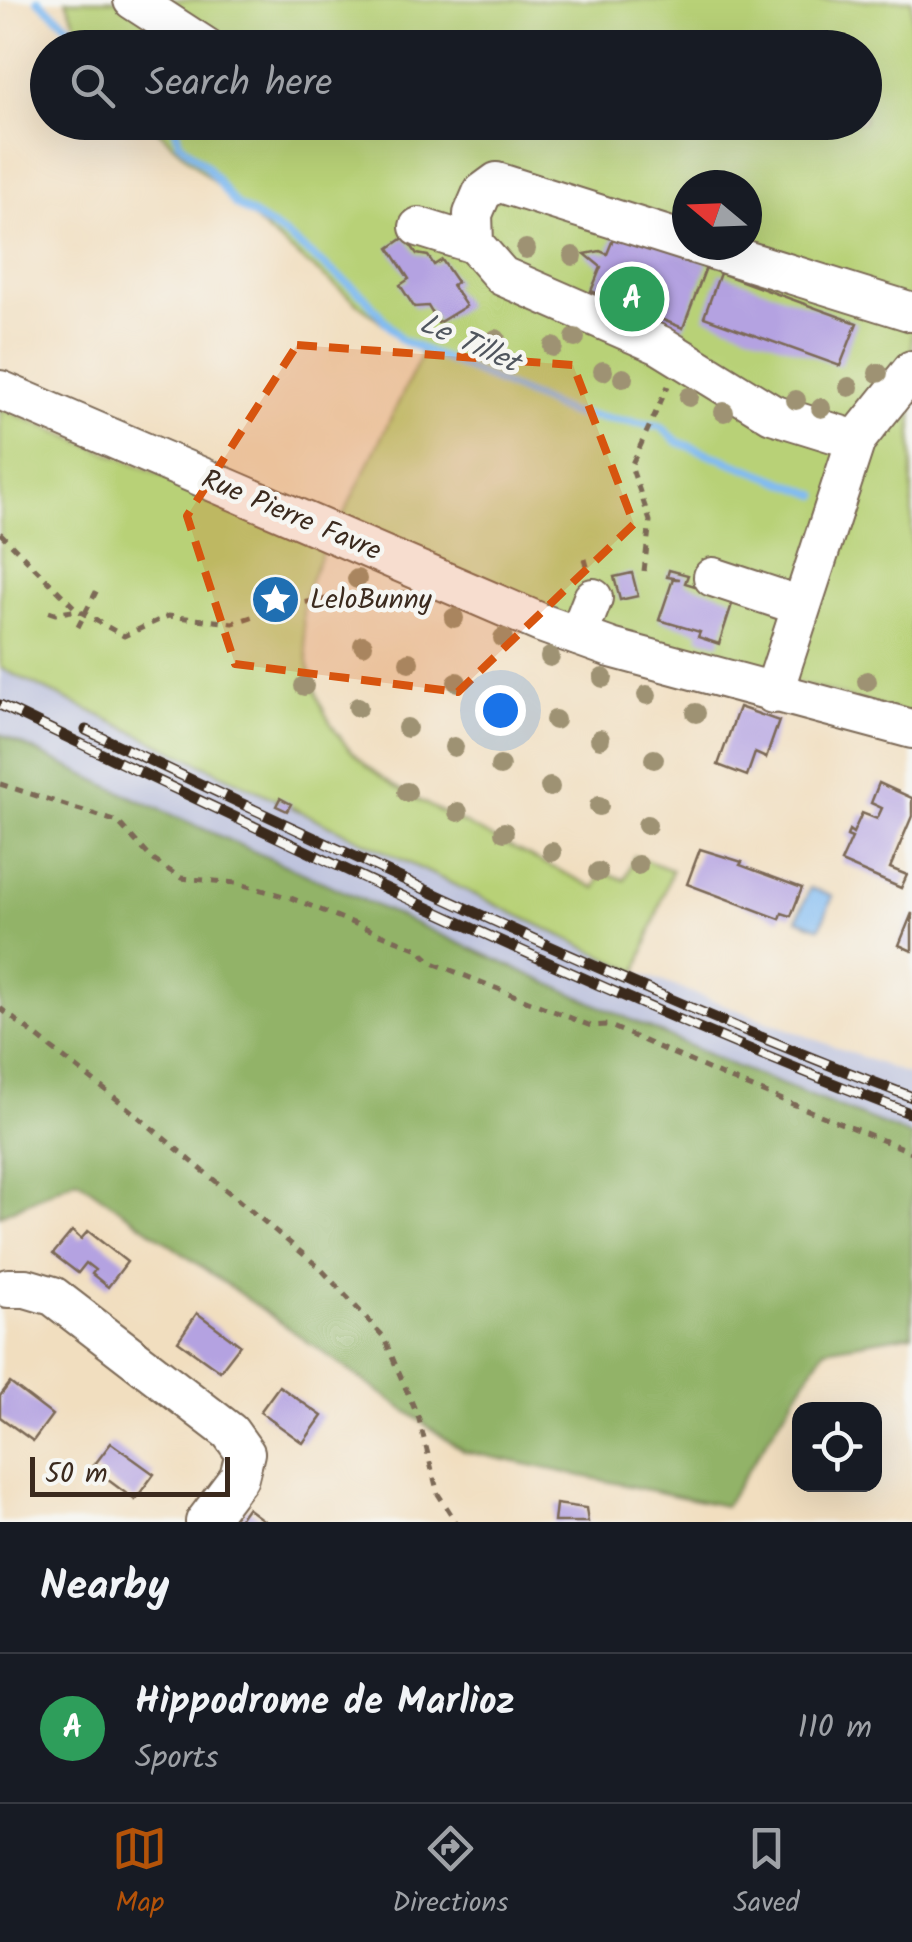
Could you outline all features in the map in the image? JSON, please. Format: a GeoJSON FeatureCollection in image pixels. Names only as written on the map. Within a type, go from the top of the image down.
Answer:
{"type":"FeatureCollection","features":[{"type":"Feature","properties":{"kind":"street"},"geometry":{"type":"LineString","coordinates":[[134,0],[180,30]]}},
{"type":"Feature","properties":{"kind":"street"},"geometry":{"type":"LineString","coordinates":[[474,244],[473,214],[482,193],[497,182],[672,237]]}},
{"type":"Feature","properties":{"kind":"street"},"geometry":{"type":"LineString","coordinates":[[419,227],[474,244],[502,276],[660,345],[772,414],[856,440]]}},
{"type":"Feature","properties":{"kind":"street"},"geometry":{"type":"LineString","coordinates":[[745,260],[912,312]]}},
{"type":"Feature","properties":{"kind":"street"},"geometry":{"type":"LineString","coordinates":[[773,694],[856,440],[912,370]]}},
{"type":"Feature","properties":{"kind":"street","name":"Rue Pierre Favre"},"geometry":{"type":"LineString","coordinates":[[0,390],[578,636],[773,694],[912,728]]}},
{"type":"Feature","properties":{"kind":"street"},"geometry":{"type":"LineString","coordinates":[[712,577],[801,606]]}},
{"type":"Feature","properties":{"kind":"street"},"geometry":{"type":"LineString","coordinates":[[578,636],[594,598]]}},
{"type":"Feature","properties":{"kind":"street"},"geometry":{"type":"LineString","coordinates":[[8,1288],[26,1288],[52,1296],[230,1432],[245,1453],[240,1477],[205,1522]]}},
{"type":"Feature","properties":{"kind":"path"},"geometry":{"type":"LineString","coordinates":[[644,572],[650,521],[631,466],[658,408]]}},
{"type":"Feature","properties":{"kind":"path"},"geometry":{"type":"LineString","coordinates":[[0,533],[80,612],[124,636],[168,616],[233,623],[288,605],[333,598]]}},
{"type":"Feature","properties":{"kind":"path"},"geometry":{"type":"LineString","coordinates":[[78,627],[80,612],[99,586]]}},
{"type":"Feature","properties":{"kind":"path"},"geometry":{"type":"LineString","coordinates":[[49,612],[80,612]]}},
{"type":"Feature","properties":{"kind":"path"},"geometry":{"type":"LineString","coordinates":[[0,784],[118,822],[152,859],[181,878],[236,883],[306,903],[418,949],[433,963],[591,1026],[608,1025],[912,1152]]}},
{"type":"Feature","properties":{"kind":"path"},"geometry":{"type":"LineString","coordinates":[[0,1008],[118,1100],[320,1268],[383,1336],[419,1420],[438,1494],[456,1522]]}},
{"type":"Feature","properties":{"kind":"highlighted area"},"geometry":{"type":"Polygon","coordinates":[[[297,345],[573,365],[634,524],[458,692],[235,664],[187,516],[297,345]]]}},
{"type":"Feature","properties":{"kind":"shaded area"},"geometry":{"type":"Polygon","coordinates":[[[0,668],[637,972],[912,1076],[912,1136],[732,1065],[114,789],[0,734],[0,668]]]}},
{"type":"Feature","properties":{"kind":"green space"},"geometry":{"type":"Polygon","coordinates":[[[66,0],[912,0],[912,716],[563,616],[340,522],[422,354],[270,234],[168,140],[882,140],[882,30],[80,30],[66,0]]]}},
{"type":"Feature","properties":{"kind":"green space"},"geometry":{"type":"Polygon","coordinates":[[[0,408],[326,543],[306,593],[304,631],[316,693],[345,743],[364,763],[411,796],[596,888],[602,871],[625,880],[634,856],[672,870],[637,972],[0,668],[0,408]]]}},
{"type":"Feature","properties":{"kind":"green space"},"geometry":{"type":"Polygon","coordinates":[[[0,734],[114,789],[732,1065],[912,1136],[912,1334],[825,1349],[725,1506],[463,1451],[77,1179],[0,1215],[0,734]]]}},
{"type":"Feature","properties":{"kind":"water"},"geometry":{"type":"Polygon","coordinates":[[[810,888],[833,896],[820,928],[797,919],[810,888]]]}},
{"type":"Feature","properties":{"kind":"building"},"geometry":{"type":"Polygon","coordinates":[[[618,227],[672,248],[672,260],[708,262],[683,328],[591,291],[601,267],[585,254],[607,254],[618,227]]]}},
{"type":"Feature","properties":{"kind":"building"},"geometry":{"type":"Polygon","coordinates":[[[405,237],[417,254],[428,256],[434,265],[442,260],[457,282],[452,285],[466,306],[438,323],[428,306],[414,307],[400,285],[409,279],[389,248],[405,237]]]}},
{"type":"Feature","properties":{"kind":"building"},"geometry":{"type":"Polygon","coordinates":[[[720,273],[857,323],[840,366],[704,317],[720,273]]]}},
{"type":"Feature","properties":{"kind":"building"},"geometry":{"type":"Polygon","coordinates":[[[669,570],[688,575],[685,583],[734,598],[719,644],[698,637],[700,632],[659,620],[673,579],[680,579],[667,577],[669,570]]]}},
{"type":"Feature","properties":{"kind":"building"},"geometry":{"type":"Polygon","coordinates":[[[632,573],[638,596],[620,600],[614,577],[632,573]]]}},
{"type":"Feature","properties":{"kind":"building"},"geometry":{"type":"Polygon","coordinates":[[[739,707],[779,721],[766,758],[755,753],[747,776],[718,765],[739,707]]]}},
{"type":"Feature","properties":{"kind":"building"},"geometry":{"type":"Polygon","coordinates":[[[879,783],[912,798],[912,816],[890,868],[907,875],[901,888],[841,862],[852,838],[847,836],[849,830],[853,833],[862,813],[877,819],[882,808],[871,803],[879,783]]]}},
{"type":"Feature","properties":{"kind":"building"},"geometry":{"type":"Polygon","coordinates":[[[280,798],[291,804],[287,811],[276,806],[280,798]]]}},
{"type":"Feature","properties":{"kind":"building"},"geometry":{"type":"Polygon","coordinates":[[[700,849],[802,888],[791,916],[782,913],[780,919],[687,884],[700,849]]]}},
{"type":"Feature","properties":{"kind":"building"},"geometry":{"type":"Polygon","coordinates":[[[912,913],[912,951],[899,945],[912,913]]]}},
{"type":"Feature","properties":{"kind":"building"},"geometry":{"type":"Polygon","coordinates":[[[72,1231],[81,1239],[88,1231],[127,1262],[108,1287],[92,1274],[95,1270],[86,1263],[78,1273],[53,1254],[72,1231]]]}},
{"type":"Feature","properties":{"kind":"building"},"geometry":{"type":"Polygon","coordinates":[[[197,1313],[240,1345],[220,1371],[178,1341],[197,1313]]]}},
{"type":"Feature","properties":{"kind":"building"},"geometry":{"type":"Polygon","coordinates":[[[10,1383],[52,1415],[33,1441],[0,1417],[0,1396],[10,1383]]]}},
{"type":"Feature","properties":{"kind":"building"},"geometry":{"type":"Polygon","coordinates":[[[279,1386],[322,1416],[303,1443],[260,1412],[279,1386]]]}},
{"type":"Feature","properties":{"kind":"building"},"geometry":{"type":"Polygon","coordinates":[[[111,1443],[154,1474],[135,1500],[92,1468],[111,1443]]]}},
{"type":"Feature","properties":{"kind":"building"},"geometry":{"type":"Polygon","coordinates":[[[556,1504],[586,1508],[588,1522],[554,1522],[556,1504]]]}},
{"type":"Feature","properties":{"kind":"building"},"geometry":{"type":"Polygon","coordinates":[[[247,1508],[255,1514],[266,1522],[237,1522],[247,1508]]]}},
{"type":"Feature","properties":{"kind":"waterway","name":"Le Tillet"},"geometry":{"type":"LineString","coordinates":[[38,0],[74,30]]}},
{"type":"Feature","properties":{"kind":"waterway","name":"Le Tillet"},"geometry":{"type":"LineString","coordinates":[[178,140],[206,166],[235,204],[284,234],[364,296],[401,340],[569,413],[660,426],[678,442],[817,495]]}},
{"type":"Feature","properties":{"kind":"railway"},"geometry":{"type":"LineString","coordinates":[[0,705],[566,970],[912,1114]]}},
{"type":"Feature","properties":{"kind":"railway"},"geometry":{"type":"LineString","coordinates":[[86,730],[599,968],[912,1097]]}},
{"type":"Feature","properties":{"kind":"place","name":"Hippodrome de Marlioz"},"geometry":{"type":"Point","coordinates":[632,299]}},
{"type":"Feature","properties":{"kind":"place","name":"LeloBunny"},"geometry":{"type":"Point","coordinates":[275,600]}}]}
